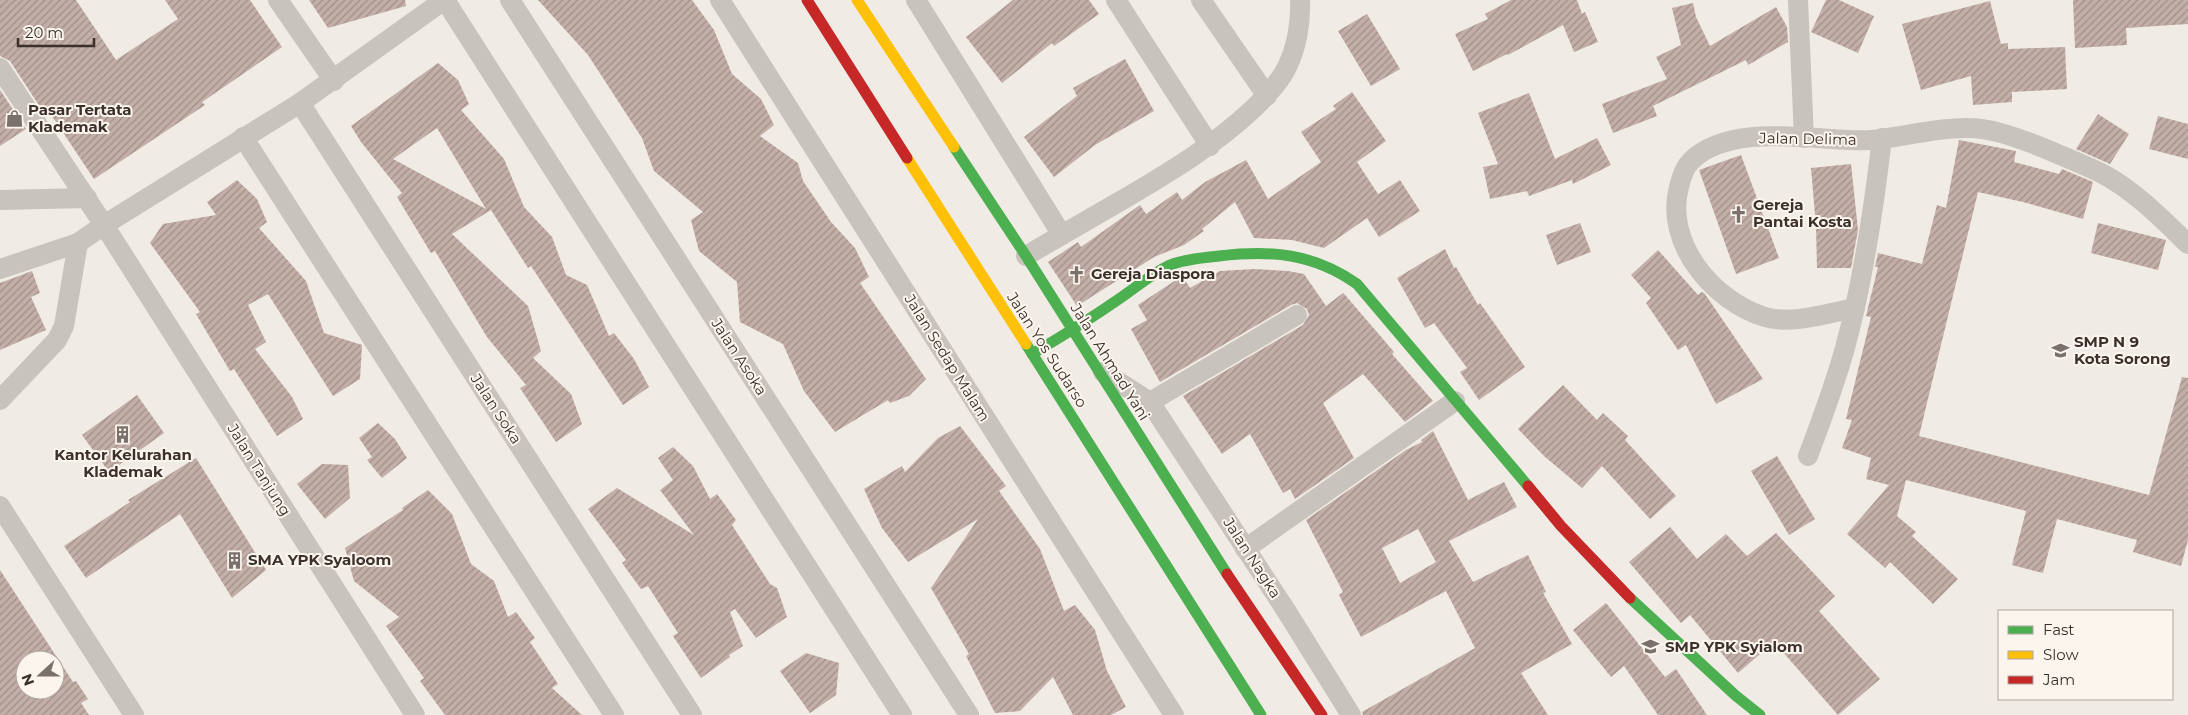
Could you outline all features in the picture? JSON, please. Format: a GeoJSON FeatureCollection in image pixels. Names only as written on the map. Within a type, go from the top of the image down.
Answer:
{"type":"FeatureCollection","features":[{"type":"Feature","properties":{"kind":"main road","name":"Jalan Yos Sudarso"},"geometry":{"type":"LineString","coordinates":[[808,0],[1261,715]]}},
{"type":"Feature","properties":{"kind":"main road","name":"Jalan Ahmad Yani"},"geometry":{"type":"LineString","coordinates":[[857,0],[1026,256],[1243,598],[1322,715]]}},
{"type":"Feature","properties":{"kind":"main road"},"geometry":{"type":"LineString","coordinates":[[1032,354],[1072,331],[1156,273],[1187,259],[1243,252],[1270,252],[1319,261],[1334,268],[1357,284],[1561,526],[1632,600],[1735,695],[1760,715]]}},
{"type":"Feature","properties":{"kind":"street"},"geometry":{"type":"LineString","coordinates":[[278,0],[334,80]]}},
{"type":"Feature","properties":{"kind":"street"},"geometry":{"type":"LineString","coordinates":[[0,269],[78,243],[243,137],[300,103],[444,0],[902,715]]}},
{"type":"Feature","properties":{"kind":"street","name":"Jalan Asoka"},"geometry":{"type":"LineString","coordinates":[[510,0],[969,715]]}},
{"type":"Feature","properties":{"kind":"street","name":"Jalan Sedap Malam"},"geometry":{"type":"LineString","coordinates":[[720,0],[1174,715]]}},
{"type":"Feature","properties":{"kind":"street"},"geometry":{"type":"LineString","coordinates":[[916,0],[1062,235]]}},
{"type":"Feature","properties":{"kind":"street"},"geometry":{"type":"LineString","coordinates":[[1116,0],[1210,146]]}},
{"type":"Feature","properties":{"kind":"street"},"geometry":{"type":"LineString","coordinates":[[1201,0],[1267,96]]}},
{"type":"Feature","properties":{"kind":"street"},"geometry":{"type":"LineString","coordinates":[[1026,256],[1170,172],[1210,146],[1236,125],[1267,96],[1287,67],[1295,43],[1301,13],[1300,0]]}},
{"type":"Feature","properties":{"kind":"street"},"geometry":{"type":"LineString","coordinates":[[1798,0],[1804,138]]}},
{"type":"Feature","properties":{"kind":"street","name":"Jalan Tanjung"},"geometry":{"type":"LineString","coordinates":[[0,68],[87,198],[415,715]]}},
{"type":"Feature","properties":{"kind":"street","name":"Jalan Soka"},"geometry":{"type":"LineString","coordinates":[[300,103],[692,715]]}},
{"type":"Feature","properties":{"kind":"street","name":"Jalan Delima"},"geometry":{"type":"LineString","coordinates":[[1855,308],[1818,315],[1777,319],[1744,309],[1726,298],[1709,283],[1695,264],[1680,234],[1675,215],[1676,196],[1681,179],[1689,163],[1701,152],[1719,144],[1750,138],[1804,138],[1854,141],[1970,128],[1996,132],[2028,142],[2102,174],[2144,204],[2188,244]]}},
{"type":"Feature","properties":{"kind":"street"},"geometry":{"type":"LineString","coordinates":[[243,137],[614,715]]}},
{"type":"Feature","properties":{"kind":"street"},"geometry":{"type":"LineString","coordinates":[[1808,456],[1828,401],[1855,308],[1870,224],[1882,138]]}},
{"type":"Feature","properties":{"kind":"street"},"geometry":{"type":"LineString","coordinates":[[0,200],[87,198]]}},
{"type":"Feature","properties":{"kind":"street"},"geometry":{"type":"LineString","coordinates":[[0,400],[57,340],[64,326],[78,243]]}},
{"type":"Feature","properties":{"kind":"street"},"geometry":{"type":"LineString","coordinates":[[1095,367],[1150,402],[1298,315]]}},
{"type":"Feature","properties":{"kind":"street"},"geometry":{"type":"LineString","coordinates":[[1245,549],[1455,401]]}},
{"type":"Feature","properties":{"kind":"street","name":"Jalan Nagka"},"geometry":{"type":"LineString","coordinates":[[1150,402],[1352,715]]}},
{"type":"Feature","properties":{"kind":"street"},"geometry":{"type":"LineString","coordinates":[[0,506],[134,715]]}},
{"type":"Feature","properties":{"kind":"building"},"geometry":{"type":"Polygon","coordinates":[[[0,0],[76,0],[116,60],[178,19],[165,0],[250,0],[282,47],[202,102],[205,105],[94,179],[50,113],[46,116],[10,61],[0,56],[0,0]]]}},
{"type":"Feature","properties":{"kind":"building"},"geometry":{"type":"Polygon","coordinates":[[[309,0],[405,0],[406,6],[328,28],[309,0]]]}},
{"type":"Feature","properties":{"kind":"building"},"geometry":{"type":"Polygon","coordinates":[[[538,0],[692,0],[714,30],[732,74],[761,99],[774,125],[760,136],[798,163],[803,181],[831,222],[855,248],[869,277],[860,283],[926,379],[909,396],[890,403],[888,400],[835,432],[804,391],[783,344],[740,322],[737,282],[699,251],[691,220],[703,212],[654,171],[642,138],[588,55],[538,0]]]}},
{"type":"Feature","properties":{"kind":"building"},"geometry":{"type":"Polygon","coordinates":[[[1013,0],[1089,0],[1099,14],[1054,46],[1052,43],[1002,83],[966,37],[1013,0]]]}},
{"type":"Feature","properties":{"kind":"building"},"geometry":{"type":"Polygon","coordinates":[[[1511,0],[1577,0],[1582,14],[1585,12],[1598,42],[1574,52],[1563,25],[1508,55],[1473,71],[1455,34],[1488,19],[1485,14],[1511,0]]]}},
{"type":"Feature","properties":{"kind":"building"},"geometry":{"type":"Polygon","coordinates":[[[1826,0],[1839,0],[1874,16],[1858,53],[1811,32],[1826,0]]]}},
{"type":"Feature","properties":{"kind":"building"},"geometry":{"type":"Polygon","coordinates":[[[2073,0],[2188,0],[2188,24],[2126,28],[2127,45],[2075,48],[2073,0]]]}},
{"type":"Feature","properties":{"kind":"building"},"geometry":{"type":"Polygon","coordinates":[[[1990,1],[2001,44],[2008,43],[2008,49],[2065,47],[2067,89],[2012,92],[2012,102],[1973,105],[1971,76],[1921,90],[1902,24],[1990,1]]]}},
{"type":"Feature","properties":{"kind":"building"},"geometry":{"type":"Polygon","coordinates":[[[1693,3],[1696,17],[1710,46],[1776,7],[1787,27],[1788,42],[1748,65],[1746,60],[1653,106],[1657,116],[1613,133],[1602,104],[1667,79],[1656,57],[1681,45],[1672,8],[1693,3]]]}},
{"type":"Feature","properties":{"kind":"building"},"geometry":{"type":"Polygon","coordinates":[[[1367,14],[1400,69],[1371,86],[1338,31],[1367,14]]]}},
{"type":"Feature","properties":{"kind":"building"},"geometry":{"type":"Polygon","coordinates":[[[1125,59],[1154,111],[1095,145],[1054,177],[1024,137],[1077,96],[1073,88],[1125,59]]]}},
{"type":"Feature","properties":{"kind":"building"},"geometry":{"type":"Polygon","coordinates":[[[438,63],[458,80],[469,104],[461,110],[504,159],[524,207],[552,237],[566,275],[587,285],[609,336],[614,333],[634,359],[649,387],[623,405],[531,266],[528,268],[491,210],[452,234],[528,306],[541,351],[533,358],[571,394],[582,424],[556,442],[520,388],[526,385],[487,337],[435,251],[431,253],[397,197],[402,193],[361,142],[351,126],[438,63]],[[437,128],[393,159],[486,209],[437,128]]]}},
{"type":"Feature","properties":{"kind":"building"},"geometry":{"type":"Polygon","coordinates":[[[0,90],[26,129],[0,146],[0,90]]]}},
{"type":"Feature","properties":{"kind":"building"},"geometry":{"type":"Polygon","coordinates":[[[1352,92],[1386,141],[1357,162],[1378,194],[1400,180],[1420,211],[1379,237],[1367,218],[1324,248],[1292,240],[1254,238],[1235,202],[1202,229],[1204,231],[1184,245],[1154,257],[1077,306],[1048,262],[1078,242],[1081,247],[1140,205],[1146,214],[1177,192],[1182,200],[1205,182],[1246,160],[1268,199],[1321,162],[1301,132],[1336,109],[1333,106],[1352,92]]]}},
{"type":"Feature","properties":{"kind":"building"},"geometry":{"type":"Polygon","coordinates":[[[1529,93],[1555,159],[1597,138],[1611,165],[1573,184],[1572,180],[1529,196],[1527,191],[1490,199],[1483,167],[1498,164],[1478,113],[1529,93]]]}},
{"type":"Feature","properties":{"kind":"building"},"geometry":{"type":"Polygon","coordinates":[[[2098,114],[2129,134],[2110,164],[2076,149],[2098,114]]]}},
{"type":"Feature","properties":{"kind":"building"},"geometry":{"type":"Polygon","coordinates":[[[2158,116],[2188,124],[2188,159],[2149,149],[2158,116]]]}},
{"type":"Feature","properties":{"kind":"building"},"geometry":{"type":"Polygon","coordinates":[[[1959,140],[2016,151],[2014,162],[2059,174],[2062,169],[2093,182],[2083,219],[2023,202],[1978,192],[1919,436],[2149,495],[2182,377],[2188,378],[2188,540],[2181,566],[2133,552],[2137,540],[2057,519],[2043,573],[2012,565],[2026,511],[1906,480],[1897,516],[1916,532],[1912,536],[1958,579],[1933,604],[1890,562],[1885,568],[1847,534],[1889,485],[1866,479],[1871,458],[1842,448],[1852,420],[1846,419],[1871,317],[1866,316],[1878,267],[1875,267],[1878,253],[1922,264],[1937,205],[1946,208],[1959,140]]]}},
{"type":"Feature","properties":{"kind":"building","name":"Gereja Pantai Kosta"},"geometry":{"type":"Polygon","coordinates":[[[1741,155],[1779,258],[1736,274],[1699,170],[1741,155]]]}},
{"type":"Feature","properties":{"kind":"building"},"geometry":{"type":"Polygon","coordinates":[[[1851,164],[1858,230],[1851,268],[1817,268],[1816,226],[1811,168],[1851,164]]]}},
{"type":"Feature","properties":{"kind":"building"},"geometry":{"type":"Polygon","coordinates":[[[237,180],[257,199],[267,222],[259,228],[306,281],[324,333],[362,345],[360,379],[333,396],[268,294],[248,305],[266,342],[255,349],[292,397],[303,419],[277,436],[234,369],[230,371],[196,314],[200,312],[150,243],[163,224],[216,215],[207,202],[237,180]]]}},
{"type":"Feature","properties":{"kind":"building"},"geometry":{"type":"Polygon","coordinates":[[[1580,223],[1591,252],[1557,265],[1546,235],[1580,223]]]}},
{"type":"Feature","properties":{"kind":"building"},"geometry":{"type":"Polygon","coordinates":[[[2098,223],[2166,240],[2158,270],[2091,253],[2098,223]]]}},
{"type":"Feature","properties":{"kind":"building"},"geometry":{"type":"Polygon","coordinates":[[[1445,249],[1454,268],[1456,267],[1478,305],[1480,303],[1525,367],[1479,400],[1460,372],[1467,368],[1434,323],[1425,328],[1397,278],[1445,249]]]}},
{"type":"Feature","properties":{"kind":"building"},"geometry":{"type":"Polygon","coordinates":[[[1658,250],[1698,295],[1702,292],[1705,294],[1763,379],[1716,404],[1686,345],[1678,350],[1646,303],[1651,298],[1631,275],[1658,250]]]}},
{"type":"Feature","properties":{"kind":"building"},"geometry":{"type":"Polygon","coordinates":[[[1255,269],[1304,274],[1326,306],[1343,293],[1433,401],[1405,422],[1363,374],[1323,403],[1354,458],[1295,499],[1290,489],[1283,493],[1250,434],[1222,454],[1183,396],[1303,325],[1309,315],[1307,309],[1297,303],[1291,305],[1160,382],[1131,329],[1147,320],[1138,305],[1176,280],[1183,277],[1190,288],[1220,271],[1255,269]]]}},
{"type":"Feature","properties":{"kind":"building"},"geometry":{"type":"Polygon","coordinates":[[[32,271],[40,293],[31,297],[46,330],[0,350],[0,283],[32,271]]]}},
{"type":"Feature","properties":{"kind":"building"},"geometry":{"type":"Polygon","coordinates":[[[1563,385],[1597,420],[1603,413],[1628,436],[1625,440],[1676,496],[1650,519],[1602,466],[1582,488],[1544,456],[1518,429],[1563,385]]]}},
{"type":"Feature","properties":{"kind":"building","name":"Kantor Kelurahan Klademak"},"geometry":{"type":"Polygon","coordinates":[[[137,395],[164,433],[109,472],[82,435],[137,395]]]}},
{"type":"Feature","properties":{"kind":"building"},"geometry":{"type":"Polygon","coordinates":[[[378,423],[395,439],[407,458],[382,478],[367,460],[372,457],[359,438],[378,423]]]}},
{"type":"Feature","properties":{"kind":"building"},"geometry":{"type":"Polygon","coordinates":[[[960,426],[1006,486],[999,491],[1040,549],[1064,611],[1075,605],[1095,630],[1107,671],[1126,707],[1111,715],[1073,715],[1053,677],[1020,711],[995,713],[966,656],[969,654],[931,588],[978,519],[908,562],[882,528],[864,489],[902,466],[905,472],[938,438],[960,426]]]}},
{"type":"Feature","properties":{"kind":"building"},"geometry":{"type":"Polygon","coordinates":[[[1433,431],[1468,500],[1504,482],[1517,507],[1449,541],[1473,582],[1528,555],[1546,592],[1543,593],[1572,644],[1521,673],[1548,715],[1363,715],[1362,712],[1475,648],[1446,591],[1361,637],[1339,595],[1343,592],[1306,520],[1406,450],[1422,442],[1421,440],[1433,431]],[[1418,529],[1382,548],[1400,583],[1436,562],[1418,529]]]}},
{"type":"Feature","properties":{"kind":"building"},"geometry":{"type":"Polygon","coordinates":[[[673,447],[693,466],[710,499],[717,494],[736,520],[732,525],[770,584],[777,588],[787,617],[756,638],[735,609],[730,612],[743,646],[701,678],[673,636],[678,633],[648,586],[641,589],[622,563],[626,560],[588,509],[617,488],[694,535],[660,490],[673,480],[658,458],[673,447]]]}},
{"type":"Feature","properties":{"kind":"building"},"geometry":{"type":"Polygon","coordinates":[[[1777,456],[1815,519],[1789,535],[1751,471],[1777,456]]]}},
{"type":"Feature","properties":{"kind":"building"},"geometry":{"type":"Polygon","coordinates":[[[196,458],[266,570],[232,598],[180,514],[86,578],[64,546],[130,502],[128,500],[196,458]]]}},
{"type":"Feature","properties":{"kind":"building"},"geometry":{"type":"Polygon","coordinates":[[[322,464],[348,465],[350,498],[325,519],[297,484],[322,464]]]}},
{"type":"Feature","properties":{"kind":"building"},"geometry":{"type":"Polygon","coordinates":[[[428,490],[452,514],[471,564],[494,581],[508,617],[516,612],[535,638],[530,642],[558,684],[552,688],[582,715],[445,715],[420,681],[424,678],[386,626],[399,617],[354,581],[345,548],[403,510],[402,508],[428,490]]]}},
{"type":"Feature","properties":{"kind":"building"},"geometry":{"type":"Polygon","coordinates":[[[1670,527],[1697,559],[1726,534],[1747,556],[1776,533],[1835,596],[1819,611],[1880,679],[1838,715],[1774,642],[1738,673],[1690,615],[1681,623],[1629,562],[1670,527]]]}},
{"type":"Feature","properties":{"kind":"building"},"geometry":{"type":"Polygon","coordinates":[[[0,570],[52,650],[15,650],[15,700],[65,700],[65,670],[73,682],[76,681],[88,699],[81,703],[89,715],[0,715],[0,570]]]}},
{"type":"Feature","properties":{"kind":"building"},"geometry":{"type":"Polygon","coordinates":[[[1606,603],[1665,677],[1676,669],[1707,715],[1658,715],[1624,666],[1611,677],[1573,630],[1606,603]]]}},
{"type":"Feature","properties":{"kind":"building"},"geometry":{"type":"Polygon","coordinates":[[[806,653],[839,663],[836,695],[810,713],[780,671],[806,653]]]}},
{"type":"Feature","properties":{"kind":"traffic: fast"},"geometry":{"type":"LineString","coordinates":[[954,147],[1026,256],[1227,574]]}},
{"type":"Feature","properties":{"kind":"traffic: fast"},"geometry":{"type":"LineString","coordinates":[[1032,354],[1063,336],[1155,273],[1170,265],[1200,258],[1256,253],[1291,256],[1308,260],[1341,274],[1357,284],[1528,486]]}},
{"type":"Feature","properties":{"kind":"traffic: fast"},"geometry":{"type":"LineString","coordinates":[[1026,344],[1261,715]]}},
{"type":"Feature","properties":{"kind":"traffic: fast"},"geometry":{"type":"LineString","coordinates":[[1630,598],[1735,695],[1760,715]]}},
{"type":"Feature","properties":{"kind":"traffic: slow"},"geometry":{"type":"LineString","coordinates":[[857,0],[954,147]]}},
{"type":"Feature","properties":{"kind":"traffic: slow"},"geometry":{"type":"LineString","coordinates":[[907,158],[1026,344]]}},
{"type":"Feature","properties":{"kind":"traffic: jam"},"geometry":{"type":"LineString","coordinates":[[807,0],[907,158]]}},
{"type":"Feature","properties":{"kind":"traffic: jam"},"geometry":{"type":"LineString","coordinates":[[1528,486],[1561,526],[1630,598]]}},
{"type":"Feature","properties":{"kind":"traffic: jam"},"geometry":{"type":"LineString","coordinates":[[1227,574],[1322,715]]}},
{"type":"Feature","properties":{"kind":"place","name":"Pasar Tertata Klademak"},"geometry":{"type":"Point","coordinates":[14,119]}},
{"type":"Feature","properties":{"kind":"place","name":"Gereja Pantai Kosta"},"geometry":{"type":"Point","coordinates":[1739,214]}},
{"type":"Feature","properties":{"kind":"place","name":"Gereja Diaspora"},"geometry":{"type":"Point","coordinates":[1077,274]}},
{"type":"Feature","properties":{"kind":"place","name":"SMP N 9 Kota Sorong"},"geometry":{"type":"Point","coordinates":[2060,351]}},
{"type":"Feature","properties":{"kind":"place","name":"Kantor Kelurahan Klademak"},"geometry":{"type":"Point","coordinates":[123,434]}},
{"type":"Feature","properties":{"kind":"place","name":"SMA YPK Syaloom"},"geometry":{"type":"Point","coordinates":[234,560]}},
{"type":"Feature","properties":{"kind":"place","name":"SMP YPK Syialom"},"geometry":{"type":"Point","coordinates":[1651,647]}}]}
